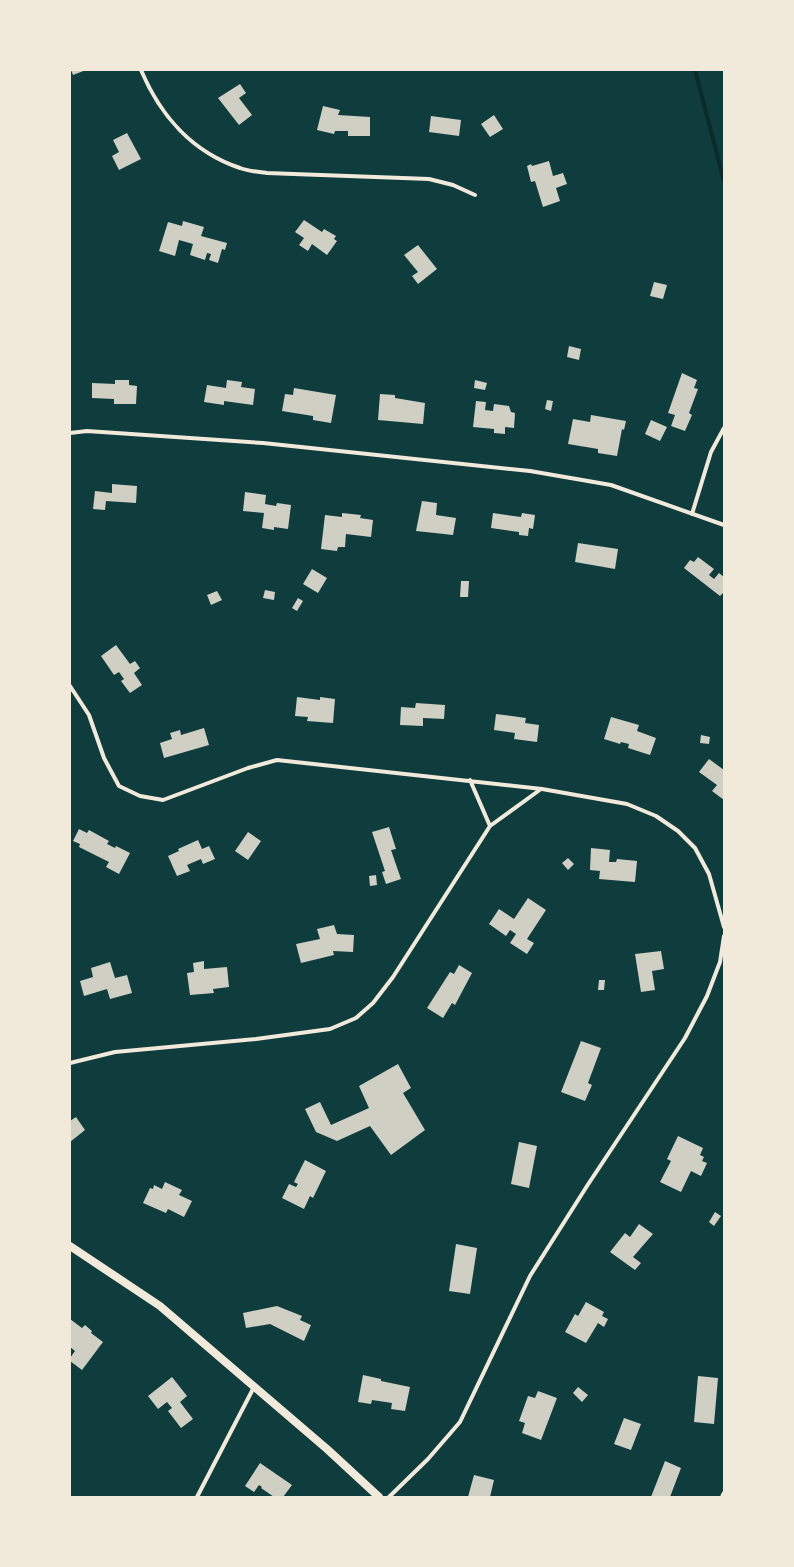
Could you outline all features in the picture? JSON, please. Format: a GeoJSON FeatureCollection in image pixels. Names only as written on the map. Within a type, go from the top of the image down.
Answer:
{"type":"FeatureCollection","features":[{"type":"Feature","properties":{"kind":"main road"},"geometry":{"type":"LineString","coordinates":[[70,1246],[160,1306],[379,1497]]}},
{"type":"Feature","properties":{"kind":"street"},"geometry":{"type":"LineString","coordinates":[[141,70],[148,88],[161,109],[180,131],[219,160],[242,169],[267,173],[429,179],[453,185],[475,195]]}},
{"type":"Feature","properties":{"kind":"street"},"geometry":{"type":"LineString","coordinates":[[692,514],[711,452],[724,428]]}},
{"type":"Feature","properties":{"kind":"street"},"geometry":{"type":"LineString","coordinates":[[70,433],[95,432],[263,443],[530,471],[611,485],[724,525]]}},
{"type":"Feature","properties":{"kind":"street"},"geometry":{"type":"LineString","coordinates":[[70,686],[89,715],[104,758],[119,786],[140,796],[163,800],[248,768],[277,760],[542,789],[627,804],[656,816],[678,831],[695,848],[709,874],[724,927]]}},
{"type":"Feature","properties":{"kind":"street"},"geometry":{"type":"LineString","coordinates":[[470,780],[490,826]]}},
{"type":"Feature","properties":{"kind":"street"},"geometry":{"type":"LineString","coordinates":[[70,1063],[115,1052],[330,1029],[356,1018],[373,1003],[393,976],[490,826],[542,789]]}},
{"type":"Feature","properties":{"kind":"street"},"geometry":{"type":"LineString","coordinates":[[389,1497],[428,1459],[460,1422],[530,1276],[587,1186],[685,1038],[707,996],[720,962],[724,936]]}},
{"type":"Feature","properties":{"kind":"street"},"geometry":{"type":"LineString","coordinates":[[198,1497],[254,1387]]}},
{"type":"Feature","properties":{"kind":"street"},"geometry":{"type":"LineString","coordinates":[[722,1497],[724,1493]]}},
{"type":"Feature","properties":{"kind":"building"},"geometry":{"type":"Polygon","coordinates":[[[71,70],[86,70],[73,75],[71,70]]]}},
{"type":"Feature","properties":{"kind":"building"},"geometry":{"type":"Polygon","coordinates":[[[240,84],[246,93],[239,98],[252,115],[239,125],[218,98],[240,84]]]}},
{"type":"Feature","properties":{"kind":"building"},"geometry":{"type":"Polygon","coordinates":[[[323,106],[340,110],[338,115],[370,117],[370,136],[348,136],[348,131],[335,131],[334,134],[317,130],[323,106]]]}},
{"type":"Feature","properties":{"kind":"building"},"geometry":{"type":"Polygon","coordinates":[[[494,115],[503,129],[490,137],[481,124],[494,115]]]}},
{"type":"Feature","properties":{"kind":"building"},"geometry":{"type":"Polygon","coordinates":[[[431,116],[461,120],[459,136],[429,132],[431,116]]]}},
{"type":"Feature","properties":{"kind":"building"},"geometry":{"type":"Polygon","coordinates":[[[127,133],[141,159],[119,170],[112,156],[119,152],[113,140],[127,133]]]}},
{"type":"Feature","properties":{"kind":"building"},"geometry":{"type":"Polygon","coordinates":[[[549,161],[553,176],[563,173],[567,184],[556,188],[560,201],[543,207],[535,181],[531,182],[527,166],[549,161]]]}},
{"type":"Feature","properties":{"kind":"building"},"geometry":{"type":"Polygon","coordinates":[[[304,220],[322,232],[324,229],[336,236],[334,239],[337,241],[327,255],[312,244],[308,251],[299,245],[304,238],[295,232],[304,220]]]}},
{"type":"Feature","properties":{"kind":"building"},"geometry":{"type":"Polygon","coordinates":[[[183,221],[204,227],[201,236],[227,243],[225,250],[222,249],[218,263],[209,260],[211,254],[207,253],[205,260],[190,255],[193,244],[179,240],[175,256],[159,251],[168,222],[182,226],[183,221]]]}},
{"type":"Feature","properties":{"kind":"building"},"geometry":{"type":"Polygon","coordinates":[[[418,245],[437,269],[418,284],[412,276],[418,272],[404,255],[418,245]]]}},
{"type":"Feature","properties":{"kind":"building"},"geometry":{"type":"Polygon","coordinates":[[[654,282],[667,285],[663,299],[650,296],[654,282]]]}},
{"type":"Feature","properties":{"kind":"building"},"geometry":{"type":"Polygon","coordinates":[[[569,346],[581,349],[579,360],[567,357],[569,346]]]}},
{"type":"Feature","properties":{"kind":"building"},"geometry":{"type":"Polygon","coordinates":[[[682,373],[697,380],[694,388],[698,389],[689,413],[692,415],[685,431],[671,426],[675,415],[668,413],[682,373]]]}},
{"type":"Feature","properties":{"kind":"building"},"geometry":{"type":"Polygon","coordinates":[[[115,380],[129,380],[129,385],[137,386],[136,404],[114,404],[114,399],[92,398],[92,383],[115,384],[115,380]]]}},
{"type":"Feature","properties":{"kind":"building"},"geometry":{"type":"Polygon","coordinates":[[[227,380],[242,382],[241,387],[255,389],[253,405],[224,401],[224,405],[204,402],[207,385],[226,388],[227,380]]]}},
{"type":"Feature","properties":{"kind":"building"},"geometry":{"type":"Polygon","coordinates":[[[475,380],[487,383],[485,390],[474,388],[475,380]]]}},
{"type":"Feature","properties":{"kind":"building"},"geometry":{"type":"Polygon","coordinates":[[[294,388],[336,395],[331,423],[313,420],[313,416],[282,411],[285,394],[293,395],[294,388]]]}},
{"type":"Feature","properties":{"kind":"building"},"geometry":{"type":"Polygon","coordinates":[[[380,394],[395,395],[395,398],[425,403],[423,424],[378,420],[380,394]]]}},
{"type":"Feature","properties":{"kind":"building"},"geometry":{"type":"Polygon","coordinates":[[[547,400],[553,401],[551,411],[545,409],[547,400]]]}},
{"type":"Feature","properties":{"kind":"building"},"geometry":{"type":"Polygon","coordinates":[[[476,401],[486,402],[485,410],[493,411],[494,404],[509,406],[511,412],[515,413],[514,428],[505,427],[505,434],[494,433],[494,429],[473,427],[476,401]]]}},
{"type":"Feature","properties":{"kind":"building"},"geometry":{"type":"Polygon","coordinates":[[[591,415],[626,421],[624,430],[622,429],[617,456],[598,453],[598,449],[568,444],[573,419],[590,422],[591,415]]]}},
{"type":"Feature","properties":{"kind":"building"},"geometry":{"type":"Polygon","coordinates":[[[651,420],[667,427],[660,441],[645,434],[651,420]]]}},
{"type":"Feature","properties":{"kind":"building"},"geometry":{"type":"Polygon","coordinates":[[[112,484],[137,486],[136,503],[106,501],[105,510],[93,509],[95,491],[112,493],[112,484]]]}},
{"type":"Feature","properties":{"kind":"building"},"geometry":{"type":"Polygon","coordinates":[[[245,492],[266,495],[265,504],[276,506],[277,503],[291,505],[288,529],[274,527],[274,530],[262,528],[264,513],[243,511],[245,492]]]}},
{"type":"Feature","properties":{"kind":"building"},"geometry":{"type":"Polygon","coordinates":[[[422,501],[437,503],[436,515],[456,518],[453,535],[416,531],[422,501]]]}},
{"type":"Feature","properties":{"kind":"building"},"geometry":{"type":"Polygon","coordinates":[[[342,513],[361,515],[360,518],[373,520],[371,537],[346,534],[345,547],[338,547],[337,551],[321,549],[325,515],[342,517],[342,513]]]}},
{"type":"Feature","properties":{"kind":"building"},"geometry":{"type":"Polygon","coordinates":[[[493,513],[521,517],[522,513],[535,515],[533,529],[529,528],[528,536],[519,535],[519,532],[491,528],[493,513]]]}},
{"type":"Feature","properties":{"kind":"building"},"geometry":{"type":"Polygon","coordinates":[[[578,543],[618,549],[615,569],[575,562],[578,543]]]}},
{"type":"Feature","properties":{"kind":"building"},"geometry":{"type":"Polygon","coordinates":[[[698,557],[714,569],[709,575],[714,579],[719,573],[724,577],[724,592],[720,596],[684,568],[690,560],[694,562],[698,557]]]}},
{"type":"Feature","properties":{"kind":"building"},"geometry":{"type":"Polygon","coordinates":[[[312,569],[327,578],[318,593],[303,584],[312,569]]]}},
{"type":"Feature","properties":{"kind":"building"},"geometry":{"type":"Polygon","coordinates":[[[461,581],[469,581],[468,597],[460,597],[461,581]]]}},
{"type":"Feature","properties":{"kind":"building"},"geometry":{"type":"Polygon","coordinates":[[[265,590],[275,592],[274,600],[263,598],[265,590]]]}},
{"type":"Feature","properties":{"kind":"building"},"geometry":{"type":"Polygon","coordinates":[[[217,591],[222,600],[211,605],[207,595],[217,591]]]}},
{"type":"Feature","properties":{"kind":"building"},"geometry":{"type":"Polygon","coordinates":[[[298,598],[303,601],[297,611],[292,608],[298,598]]]}},
{"type":"Feature","properties":{"kind":"building"},"geometry":{"type":"Polygon","coordinates":[[[116,645],[130,664],[135,661],[140,668],[134,673],[142,685],[130,693],[121,681],[124,679],[119,672],[114,675],[101,656],[116,645]]]}},
{"type":"Feature","properties":{"kind":"building"},"geometry":{"type":"Polygon","coordinates":[[[297,697],[320,700],[320,697],[335,699],[333,723],[307,721],[308,717],[295,716],[297,697]]]}},
{"type":"Feature","properties":{"kind":"building"},"geometry":{"type":"Polygon","coordinates":[[[416,703],[445,705],[444,719],[423,718],[423,726],[400,725],[401,707],[415,708],[416,703]]]}},
{"type":"Feature","properties":{"kind":"building"},"geometry":{"type":"Polygon","coordinates":[[[496,714],[526,718],[525,723],[539,725],[537,742],[514,739],[515,733],[494,730],[496,714]]]}},
{"type":"Feature","properties":{"kind":"building"},"geometry":{"type":"Polygon","coordinates":[[[611,717],[639,725],[637,731],[656,738],[650,755],[628,748],[629,744],[621,742],[620,744],[604,739],[611,717]]]}},
{"type":"Feature","properties":{"kind":"building"},"geometry":{"type":"Polygon","coordinates":[[[204,728],[209,745],[164,758],[160,743],[172,739],[170,733],[180,730],[181,735],[204,728]]]}},
{"type":"Feature","properties":{"kind":"building"},"geometry":{"type":"Polygon","coordinates":[[[701,735],[710,737],[709,744],[700,743],[701,735]]]}},
{"type":"Feature","properties":{"kind":"building"},"geometry":{"type":"Polygon","coordinates":[[[709,759],[724,770],[724,800],[712,791],[717,785],[699,772],[709,759]]]}},
{"type":"Feature","properties":{"kind":"building"},"geometry":{"type":"Polygon","coordinates":[[[389,827],[396,849],[391,850],[401,879],[386,884],[382,872],[385,871],[372,832],[389,827]]]}},
{"type":"Feature","properties":{"kind":"building"},"geometry":{"type":"Polygon","coordinates":[[[79,829],[87,833],[89,830],[109,841],[107,844],[115,848],[116,846],[130,853],[119,874],[106,867],[109,862],[79,847],[80,844],[73,841],[79,829]]]}},
{"type":"Feature","properties":{"kind":"building"},"geometry":{"type":"Polygon","coordinates":[[[248,832],[261,841],[248,860],[235,851],[248,832]]]}},
{"type":"Feature","properties":{"kind":"building"},"geometry":{"type":"Polygon","coordinates":[[[198,840],[202,849],[209,846],[215,859],[203,864],[201,859],[187,865],[190,871],[177,876],[168,856],[179,851],[178,849],[198,840]]]}},
{"type":"Feature","properties":{"kind":"building"},"geometry":{"type":"Polygon","coordinates":[[[591,848],[610,850],[609,862],[616,862],[617,859],[637,861],[635,882],[599,879],[600,871],[590,870],[591,848]]]}},
{"type":"Feature","properties":{"kind":"building"},"geometry":{"type":"Polygon","coordinates":[[[568,858],[574,864],[568,870],[562,863],[568,858]]]}},
{"type":"Feature","properties":{"kind":"building"},"geometry":{"type":"Polygon","coordinates":[[[376,875],[377,885],[370,886],[369,876],[376,875]]]}},
{"type":"Feature","properties":{"kind":"building"},"geometry":{"type":"Polygon","coordinates":[[[528,898],[546,910],[527,939],[534,943],[527,954],[510,943],[516,934],[510,930],[506,936],[489,924],[499,909],[514,919],[528,898]]]}},
{"type":"Feature","properties":{"kind":"building"},"geometry":{"type":"Polygon","coordinates":[[[334,925],[337,934],[354,935],[353,952],[333,951],[334,955],[301,963],[296,944],[320,939],[317,929],[334,925]]]}},
{"type":"Feature","properties":{"kind":"building"},"geometry":{"type":"Polygon","coordinates":[[[661,951],[664,969],[652,971],[655,990],[641,992],[635,954],[661,951]]]}},
{"type":"Feature","properties":{"kind":"building"},"geometry":{"type":"Polygon","coordinates":[[[204,961],[204,969],[227,967],[229,987],[213,989],[214,993],[190,995],[187,973],[194,972],[193,963],[204,961]]]}},
{"type":"Feature","properties":{"kind":"building"},"geometry":{"type":"Polygon","coordinates":[[[110,962],[115,978],[127,975],[132,993],[110,999],[107,989],[84,996],[80,981],[93,977],[91,968],[110,962]]]}},
{"type":"Feature","properties":{"kind":"building"},"geometry":{"type":"Polygon","coordinates":[[[459,965],[472,973],[455,1005],[452,1003],[443,1018],[427,1008],[450,972],[454,974],[459,965]]]}},
{"type":"Feature","properties":{"kind":"building"},"geometry":{"type":"Polygon","coordinates":[[[599,980],[605,980],[604,990],[598,990],[599,980]]]}},
{"type":"Feature","properties":{"kind":"building"},"geometry":{"type":"Polygon","coordinates":[[[581,1041],[601,1048],[588,1083],[592,1085],[585,1101],[561,1092],[581,1041]]]}},
{"type":"Feature","properties":{"kind":"building"},"geometry":{"type":"Polygon","coordinates":[[[398,1064],[411,1088],[403,1093],[425,1130],[391,1155],[370,1126],[337,1141],[316,1132],[305,1109],[320,1102],[331,1125],[369,1108],[359,1086],[398,1064]]]}},
{"type":"Feature","properties":{"kind":"building"},"geometry":{"type":"Polygon","coordinates":[[[76,1117],[85,1130],[70,1142],[70,1121],[76,1117]]]}},
{"type":"Feature","properties":{"kind":"building"},"geometry":{"type":"Polygon","coordinates":[[[678,1136],[703,1148],[700,1155],[704,1157],[702,1161],[707,1163],[701,1176],[691,1171],[681,1192],[660,1182],[671,1161],[667,1159],[678,1136]]]}},
{"type":"Feature","properties":{"kind":"building"},"geometry":{"type":"Polygon","coordinates":[[[519,1142],[537,1146],[529,1188],[511,1184],[519,1142]]]}},
{"type":"Feature","properties":{"kind":"building"},"geometry":{"type":"Polygon","coordinates":[[[305,1160],[326,1171],[313,1198],[310,1196],[304,1209],[282,1198],[289,1184],[296,1187],[298,1184],[294,1182],[305,1160]]]}},
{"type":"Feature","properties":{"kind":"building"},"geometry":{"type":"Polygon","coordinates":[[[165,1182],[182,1190],[179,1195],[192,1201],[184,1217],[168,1209],[166,1213],[143,1203],[150,1188],[153,1189],[154,1185],[162,1189],[165,1182]]]}},
{"type":"Feature","properties":{"kind":"building"},"geometry":{"type":"Polygon","coordinates":[[[715,1212],[721,1216],[714,1226],[709,1222],[715,1212]]]}},
{"type":"Feature","properties":{"kind":"building"},"geometry":{"type":"Polygon","coordinates":[[[639,1224],[653,1234],[633,1257],[641,1263],[635,1270],[610,1252],[625,1233],[630,1237],[639,1224]]]}},
{"type":"Feature","properties":{"kind":"building"},"geometry":{"type":"Polygon","coordinates":[[[456,1244],[477,1248],[470,1294],[449,1291],[456,1244]]]}},
{"type":"Feature","properties":{"kind":"building"},"geometry":{"type":"Polygon","coordinates":[[[586,1302],[604,1312],[602,1316],[608,1319],[604,1327],[598,1323],[586,1343],[565,1332],[575,1314],[578,1316],[586,1302]]]}},
{"type":"Feature","properties":{"kind":"building"},"geometry":{"type":"Polygon","coordinates":[[[277,1306],[302,1316],[300,1320],[311,1325],[304,1341],[270,1324],[246,1328],[243,1313],[277,1306]]]}},
{"type":"Feature","properties":{"kind":"building"},"geometry":{"type":"Polygon","coordinates":[[[70,1319],[82,1328],[85,1325],[92,1331],[91,1333],[103,1342],[82,1370],[70,1361],[70,1358],[75,1351],[70,1347],[70,1319]]]}},
{"type":"Feature","properties":{"kind":"building"},"geometry":{"type":"Polygon","coordinates":[[[363,1375],[381,1379],[381,1381],[410,1387],[405,1411],[391,1409],[392,1403],[372,1400],[371,1404],[358,1402],[363,1375]]]}},
{"type":"Feature","properties":{"kind":"building"},"geometry":{"type":"Polygon","coordinates":[[[698,1376],[718,1378],[714,1424],[694,1422],[698,1376]]]}},
{"type":"Feature","properties":{"kind":"building"},"geometry":{"type":"Polygon","coordinates":[[[172,1377],[187,1396],[180,1402],[193,1419],[181,1428],[168,1411],[172,1408],[167,1402],[158,1409],[148,1396],[172,1377]]]}},
{"type":"Feature","properties":{"kind":"building"},"geometry":{"type":"Polygon","coordinates":[[[578,1387],[588,1395],[582,1402],[573,1393],[578,1387]]]}},
{"type":"Feature","properties":{"kind":"building"},"geometry":{"type":"Polygon","coordinates":[[[538,1391],[557,1398],[541,1440],[522,1433],[525,1423],[519,1421],[528,1396],[535,1398],[538,1391]]]}},
{"type":"Feature","properties":{"kind":"building"},"geometry":{"type":"Polygon","coordinates":[[[624,1418],[641,1424],[631,1450],[614,1444],[624,1418]]]}},
{"type":"Feature","properties":{"kind":"building"},"geometry":{"type":"Polygon","coordinates":[[[665,1461],[681,1468],[670,1497],[651,1497],[665,1461]]]}},
{"type":"Feature","properties":{"kind":"building"},"geometry":{"type":"Polygon","coordinates":[[[260,1463],[292,1485],[283,1497],[274,1497],[259,1485],[254,1492],[245,1486],[260,1463]]]}},
{"type":"Feature","properties":{"kind":"building"},"geometry":{"type":"Polygon","coordinates":[[[474,1475],[494,1480],[490,1497],[468,1497],[474,1475]]]}},
{"type":"Feature","properties":{"kind":"waterway"},"geometry":{"type":"LineString","coordinates":[[695,70],[724,181]]}}]}
